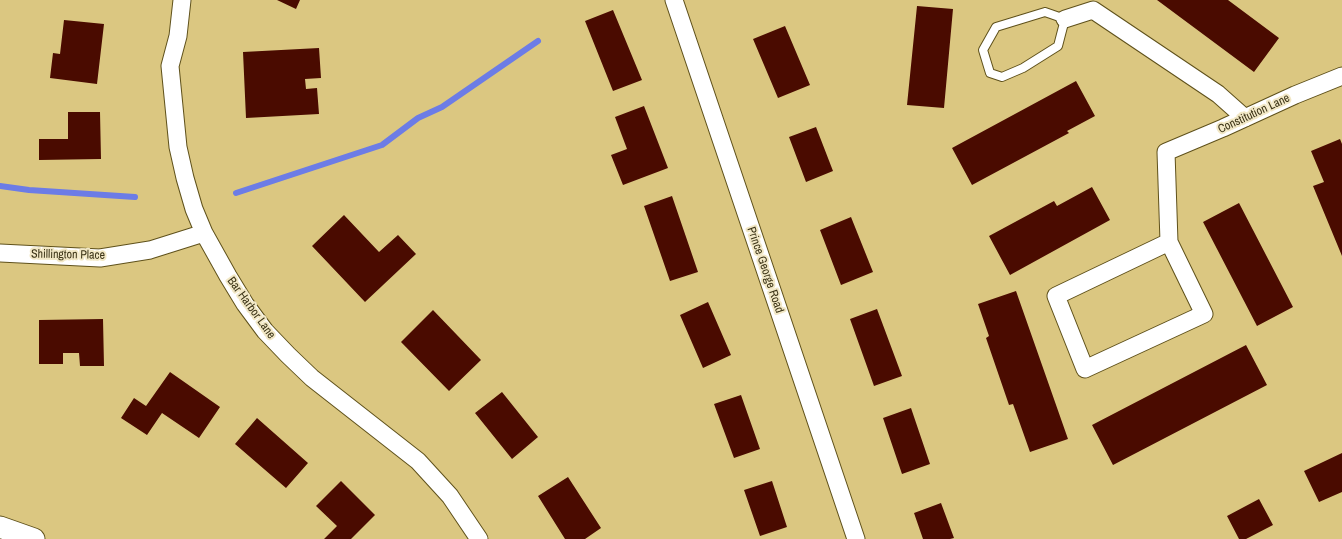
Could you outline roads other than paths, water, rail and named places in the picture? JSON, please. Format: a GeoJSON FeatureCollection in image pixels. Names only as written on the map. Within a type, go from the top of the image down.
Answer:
{"type":"FeatureCollection","features":[{"type":"Feature","properties":{"kind":"street","name":"Bar Harbor Lane"},"geometry":{"type":"LineString","coordinates":[[182,0],[178,36],[170,66],[178,147],[189,195],[204,233],[245,304],[265,331],[312,378],[418,461],[450,496],[479,539]]}},
{"type":"Feature","properties":{"kind":"street","name":"Prince George Road"},"geometry":{"type":"LineString","coordinates":[[674,0],[856,539]]}},
{"type":"Feature","properties":{"kind":"street"},"geometry":{"type":"LineString","coordinates":[[1064,19],[1093,10],[1218,94],[1245,118]]}},
{"type":"Feature","properties":{"kind":"street","name":"Constitution Lane"},"geometry":{"type":"LineString","coordinates":[[1169,242],[1166,152],[1342,76]]}},
{"type":"Feature","properties":{"kind":"street","name":"Shillington Place"},"geometry":{"type":"LineString","coordinates":[[0,253],[100,258],[150,250],[204,233]]}},
{"type":"Feature","properties":{"kind":"street"},"geometry":{"type":"LineString","coordinates":[[1169,242],[1204,314],[1085,368],[1056,296],[1169,242]]}},
{"type":"Feature","properties":{"kind":"street"},"geometry":{"type":"LineString","coordinates":[[0,527],[34,539]]}},
{"type":"Feature","properties":{"kind":"lane"},"geometry":{"type":"LineString","coordinates":[[1045,12],[1064,19],[1058,46],[1023,68],[1002,77],[990,73],[983,50],[996,27],[1045,12]]}},
{"type":"Feature","properties":{"kind":"waterway"},"geometry":{"type":"LineString","coordinates":[[236,193],[382,145],[418,118],[442,107],[538,41]]}},
{"type":"Feature","properties":{"kind":"waterway"},"geometry":{"type":"LineString","coordinates":[[0,186],[29,190],[135,197]]}}]}
